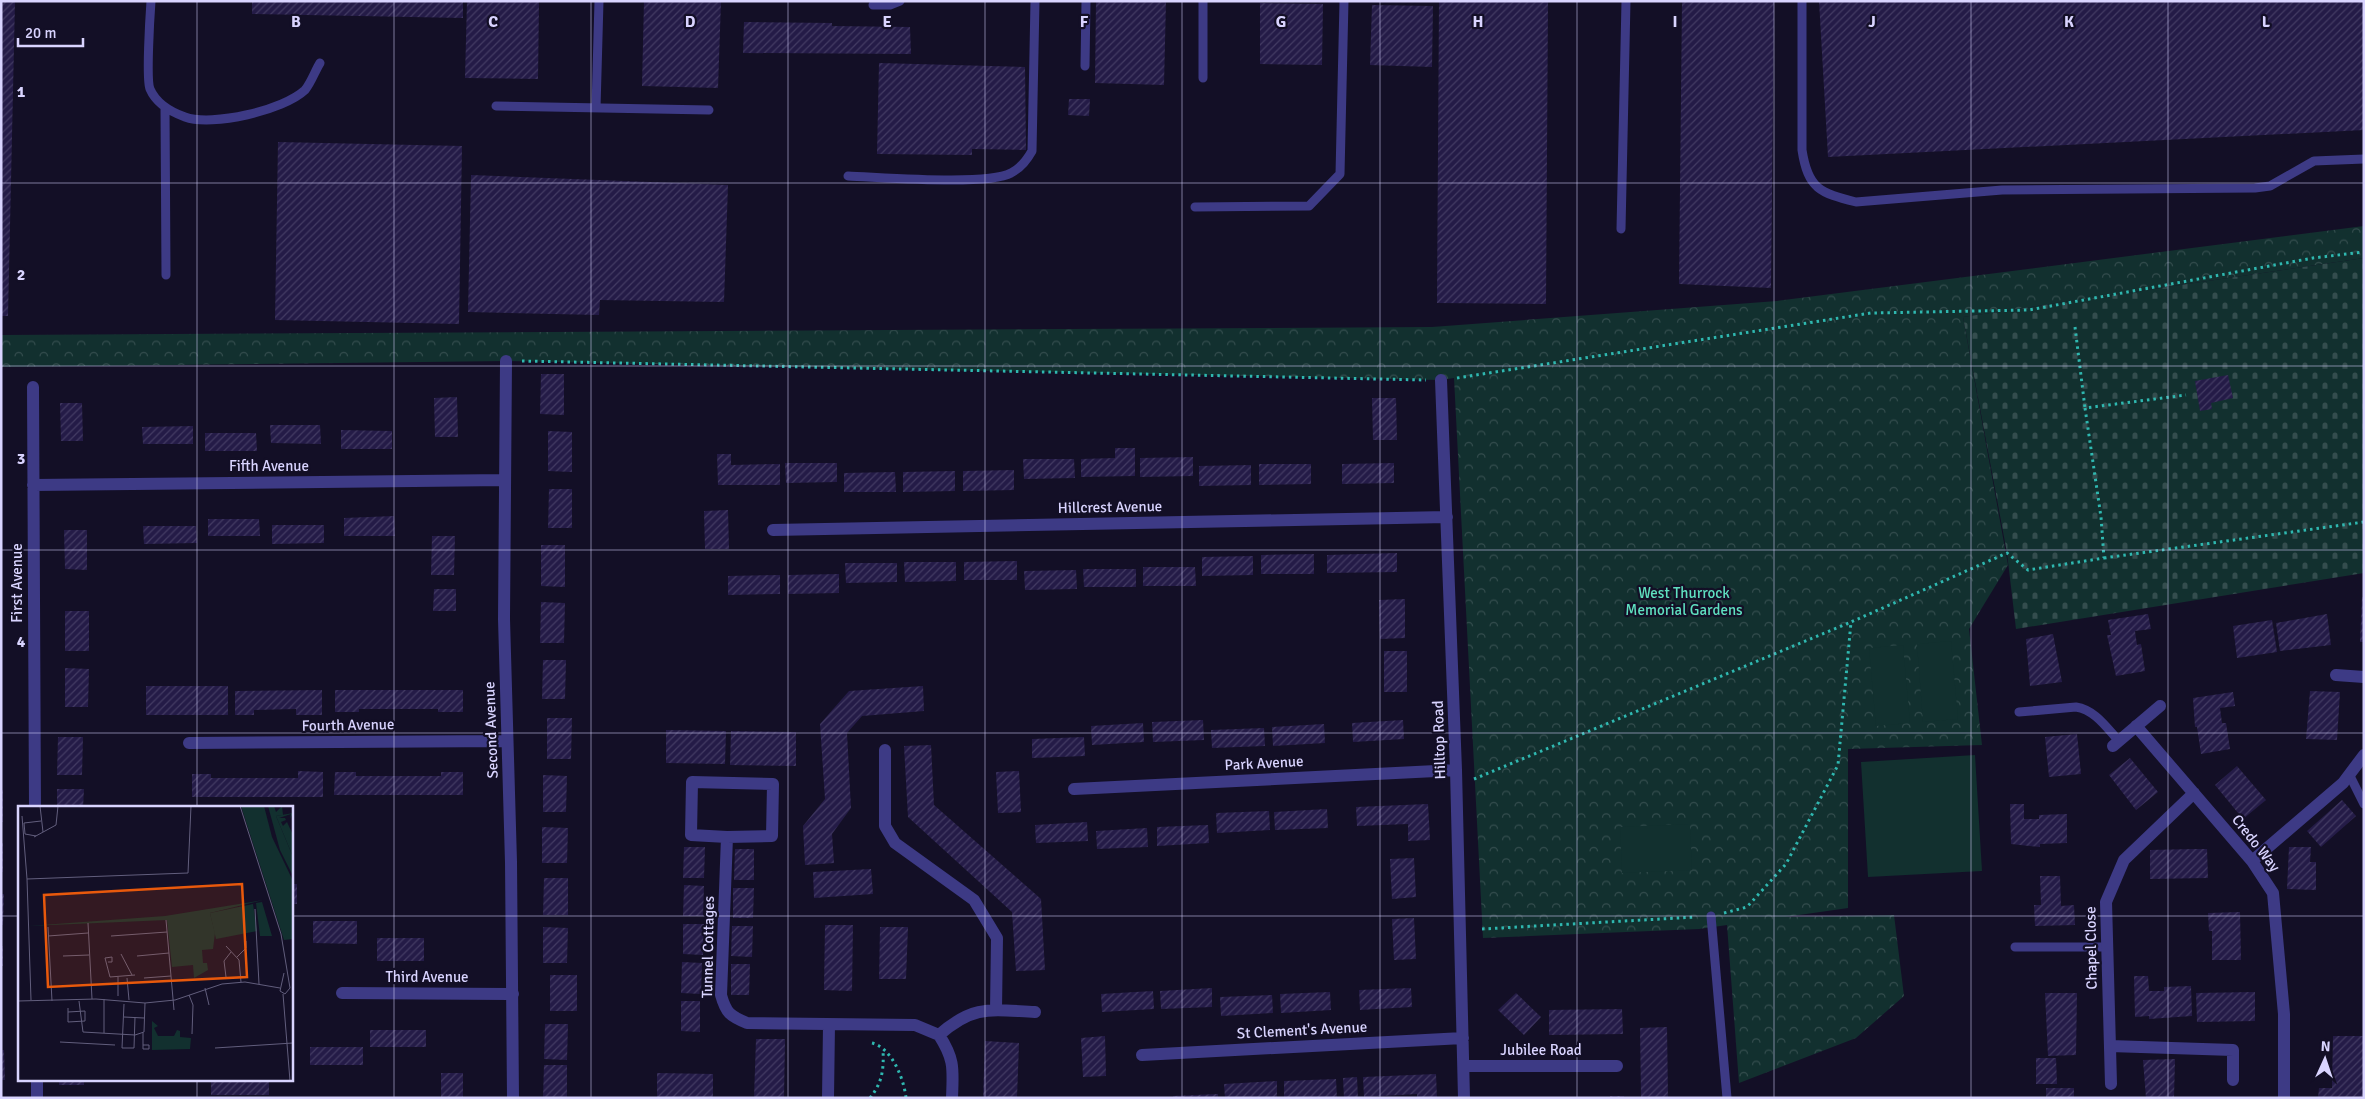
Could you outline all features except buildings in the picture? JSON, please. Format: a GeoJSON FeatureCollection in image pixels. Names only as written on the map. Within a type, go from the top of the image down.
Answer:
{"type":"FeatureCollection","features":[{"type":"Feature","properties":{"kind":"street","name":"Second Avenue"},"geometry":{"type":"LineString","coordinates":[[506,361],[506,740],[511,862],[513,1098]]}},
{"type":"Feature","properties":{"kind":"street","name":"Hilltop Road"},"geometry":{"type":"LineString","coordinates":[[1441,380],[1456,770],[1464,1098]]}},
{"type":"Feature","properties":{"kind":"street","name":"First Avenue"},"geometry":{"type":"LineString","coordinates":[[33,387],[35,806]]}},
{"type":"Feature","properties":{"kind":"street","name":"Fifth Avenue"},"geometry":{"type":"LineString","coordinates":[[33,485],[505,480]]}},
{"type":"Feature","properties":{"kind":"street","name":"Hillcrest Avenue"},"geometry":{"type":"LineString","coordinates":[[773,530],[1447,518]]}},
{"type":"Feature","properties":{"kind":"street"},"geometry":{"type":"LineString","coordinates":[[2336,675],[2364,677]]}},
{"type":"Feature","properties":{"kind":"street"},"geometry":{"type":"LineString","coordinates":[[2116,743],[2160,706]]}},
{"type":"Feature","properties":{"kind":"street","name":"Credo Way"},"geometry":{"type":"LineString","coordinates":[[2136,726],[2252,861],[2273,893],[2284,1014],[2284,1098]]}},
{"type":"Feature","properties":{"kind":"street","name":"Fourth Avenue"},"geometry":{"type":"LineString","coordinates":[[189,743],[506,740]]}},
{"type":"Feature","properties":{"kind":"street"},"geometry":{"type":"LineString","coordinates":[[885,750],[885,826],[895,843],[974,900],[997,938],[996,1010]]}},
{"type":"Feature","properties":{"kind":"street"},"geometry":{"type":"LineString","coordinates":[[2252,861],[2342,782],[2364,755]]}},
{"type":"Feature","properties":{"kind":"street","name":"Park Avenue"},"geometry":{"type":"LineString","coordinates":[[1074,789],[1456,770]]}},
{"type":"Feature","properties":{"kind":"street"},"geometry":{"type":"LineString","coordinates":[[692,782],[773,784],[772,836],[727,836],[690,835],[692,782]]}},
{"type":"Feature","properties":{"kind":"street","name":"Chapel Close"},"geometry":{"type":"LineString","coordinates":[[2111,1084],[2106,902],[2124,860],[2194,793]]}},
{"type":"Feature","properties":{"kind":"street","name":"Tunnel Cottages"},"geometry":{"type":"LineString","coordinates":[[727,836],[721,995],[725,1009],[735,1018],[747,1023],[915,1025],[939,1035]]}},
{"type":"Feature","properties":{"kind":"street","name":"Third Avenue"},"geometry":{"type":"LineString","coordinates":[[342,993],[513,994]]}},
{"type":"Feature","properties":{"kind":"street"},"geometry":{"type":"LineString","coordinates":[[952,1098],[953,1070],[950,1052],[939,1035],[964,1016],[977,1011],[1036,1012]]}},
{"type":"Feature","properties":{"kind":"street"},"geometry":{"type":"LineString","coordinates":[[828,1098],[830,1025]]}},
{"type":"Feature","properties":{"kind":"street","name":"St Clement's Avenue"},"geometry":{"type":"LineString","coordinates":[[1142,1055],[1463,1038]]}},
{"type":"Feature","properties":{"kind":"street"},"geometry":{"type":"LineString","coordinates":[[2110,1046],[2233,1050],[2233,1080]]}},
{"type":"Feature","properties":{"kind":"street","name":"Jubilee Road"},"geometry":{"type":"LineString","coordinates":[[1464,1066],[1617,1066]]}},
{"type":"Feature","properties":{"kind":"street"},"geometry":{"type":"LineString","coordinates":[[37,1082],[37,1098]]}},
{"type":"Feature","properties":{"kind":"lane"},"geometry":{"type":"LineString","coordinates":[[151,1],[149,88],[165,107],[186,118],[209,119],[252,114],[282,105],[305,90],[320,63]]}},
{"type":"Feature","properties":{"kind":"lane"},"geometry":{"type":"LineString","coordinates":[[596,108],[599,1]]}},
{"type":"Feature","properties":{"kind":"lane"},"geometry":{"type":"LineString","coordinates":[[873,5],[890,5],[900,1]]}},
{"type":"Feature","properties":{"kind":"lane"},"geometry":{"type":"LineString","coordinates":[[848,176],[970,180],[1010,174],[1026,161],[1032,150],[1035,1]]}},
{"type":"Feature","properties":{"kind":"lane"},"geometry":{"type":"LineString","coordinates":[[1085,66],[1086,1]]}},
{"type":"Feature","properties":{"kind":"lane"},"geometry":{"type":"LineString","coordinates":[[1203,1],[1203,78]]}},
{"type":"Feature","properties":{"kind":"lane"},"geometry":{"type":"LineString","coordinates":[[1195,207],[1309,206],[1340,174],[1344,1]]}},
{"type":"Feature","properties":{"kind":"lane"},"geometry":{"type":"LineString","coordinates":[[1621,229],[1626,1]]}},
{"type":"Feature","properties":{"kind":"lane"},"geometry":{"type":"LineString","coordinates":[[1802,1],[1802,150],[1806,171],[1819,189],[1834,197],[1856,202],[2002,190],[2255,188],[2270,186],[2314,161],[2364,159]]}},
{"type":"Feature","properties":{"kind":"lane"},"geometry":{"type":"LineString","coordinates":[[496,106],[709,110]]}},
{"type":"Feature","properties":{"kind":"lane"},"geometry":{"type":"LineString","coordinates":[[165,107],[166,275]]}},
{"type":"Feature","properties":{"kind":"lane"},"geometry":{"type":"LineString","coordinates":[[2019,712],[2076,707],[2085,708],[2092,712],[2116,743]]}},
{"type":"Feature","properties":{"kind":"lane"},"geometry":{"type":"LineString","coordinates":[[2349,774],[2364,804]]}},
{"type":"Feature","properties":{"kind":"lane"},"geometry":{"type":"LineString","coordinates":[[1711,916],[1727,1098]]}},
{"type":"Feature","properties":{"kind":"lane"},"geometry":{"type":"LineString","coordinates":[[2015,947],[2107,947]]}},
{"type":"Feature","properties":{"kind":"path"},"geometry":{"type":"LineString","coordinates":[[506,361],[1441,380],[1871,312],[2029,310],[2313,258],[2364,252]]}},
{"type":"Feature","properties":{"kind":"path"},"geometry":{"type":"LineString","coordinates":[[2075,327],[2101,517],[2104,558]]}},
{"type":"Feature","properties":{"kind":"path"},"geometry":{"type":"LineString","coordinates":[[2085,408],[2186,395]]}},
{"type":"Feature","properties":{"kind":"path"},"geometry":{"type":"LineString","coordinates":[[1474,779],[1851,622],[2007,553],[2028,570],[2364,522]]}},
{"type":"Feature","properties":{"kind":"path"},"geometry":{"type":"LineString","coordinates":[[1482,928],[1711,916],[1747,907],[1786,864],[1838,765],[1851,622]]}},
{"type":"Feature","properties":{"kind":"path"},"geometry":{"type":"LineString","coordinates":[[866,1043],[875,1044],[883,1050],[897,1068],[905,1085],[906,1098]]}},
{"type":"Feature","properties":{"kind":"path"},"geometry":{"type":"LineString","coordinates":[[870,1098],[878,1087],[884,1069],[883,1050]]}},
{"type":"Feature","properties":{"kind":"green space","name":"West Thurrock Memorial Gardens"},"geometry":{"type":"Polygon","coordinates":[[[2364,226],[2364,258],[1963,317],[2008,565],[1969,629],[1982,745],[1848,749],[1848,908],[1785,917],[1894,915],[1904,996],[1856,1038],[1739,1083],[1727,925],[1699,929],[1483,938],[1454,378],[1441,380],[506,361],[1,367],[1,335],[1432,327],[1777,301],[2364,226]]]}},
{"type":"Feature","properties":{"kind":"green space"},"geometry":{"type":"Polygon","coordinates":[[[2364,258],[2364,573],[2016,629],[2007,553],[1963,317],[2364,258]]]}},
{"type":"Feature","properties":{"kind":"green space"},"geometry":{"type":"Polygon","coordinates":[[[1951,641],[1958,719],[1923,722],[1917,644],[1951,641]]]}},
{"type":"Feature","properties":{"kind":"green space"},"geometry":{"type":"Polygon","coordinates":[[[1903,645],[1910,723],[1876,726],[1869,648],[1903,645]]]}},
{"type":"Feature","properties":{"kind":"green space"},"geometry":{"type":"Polygon","coordinates":[[[1975,755],[1982,871],[1868,877],[1861,762],[1975,755]]]}},
{"type":"Feature","properties":{"kind":"green space"},"geometry":{"type":"Polygon","coordinates":[[[1690,824],[1692,870],[1622,873],[1620,827],[1690,824]]]}}]}
